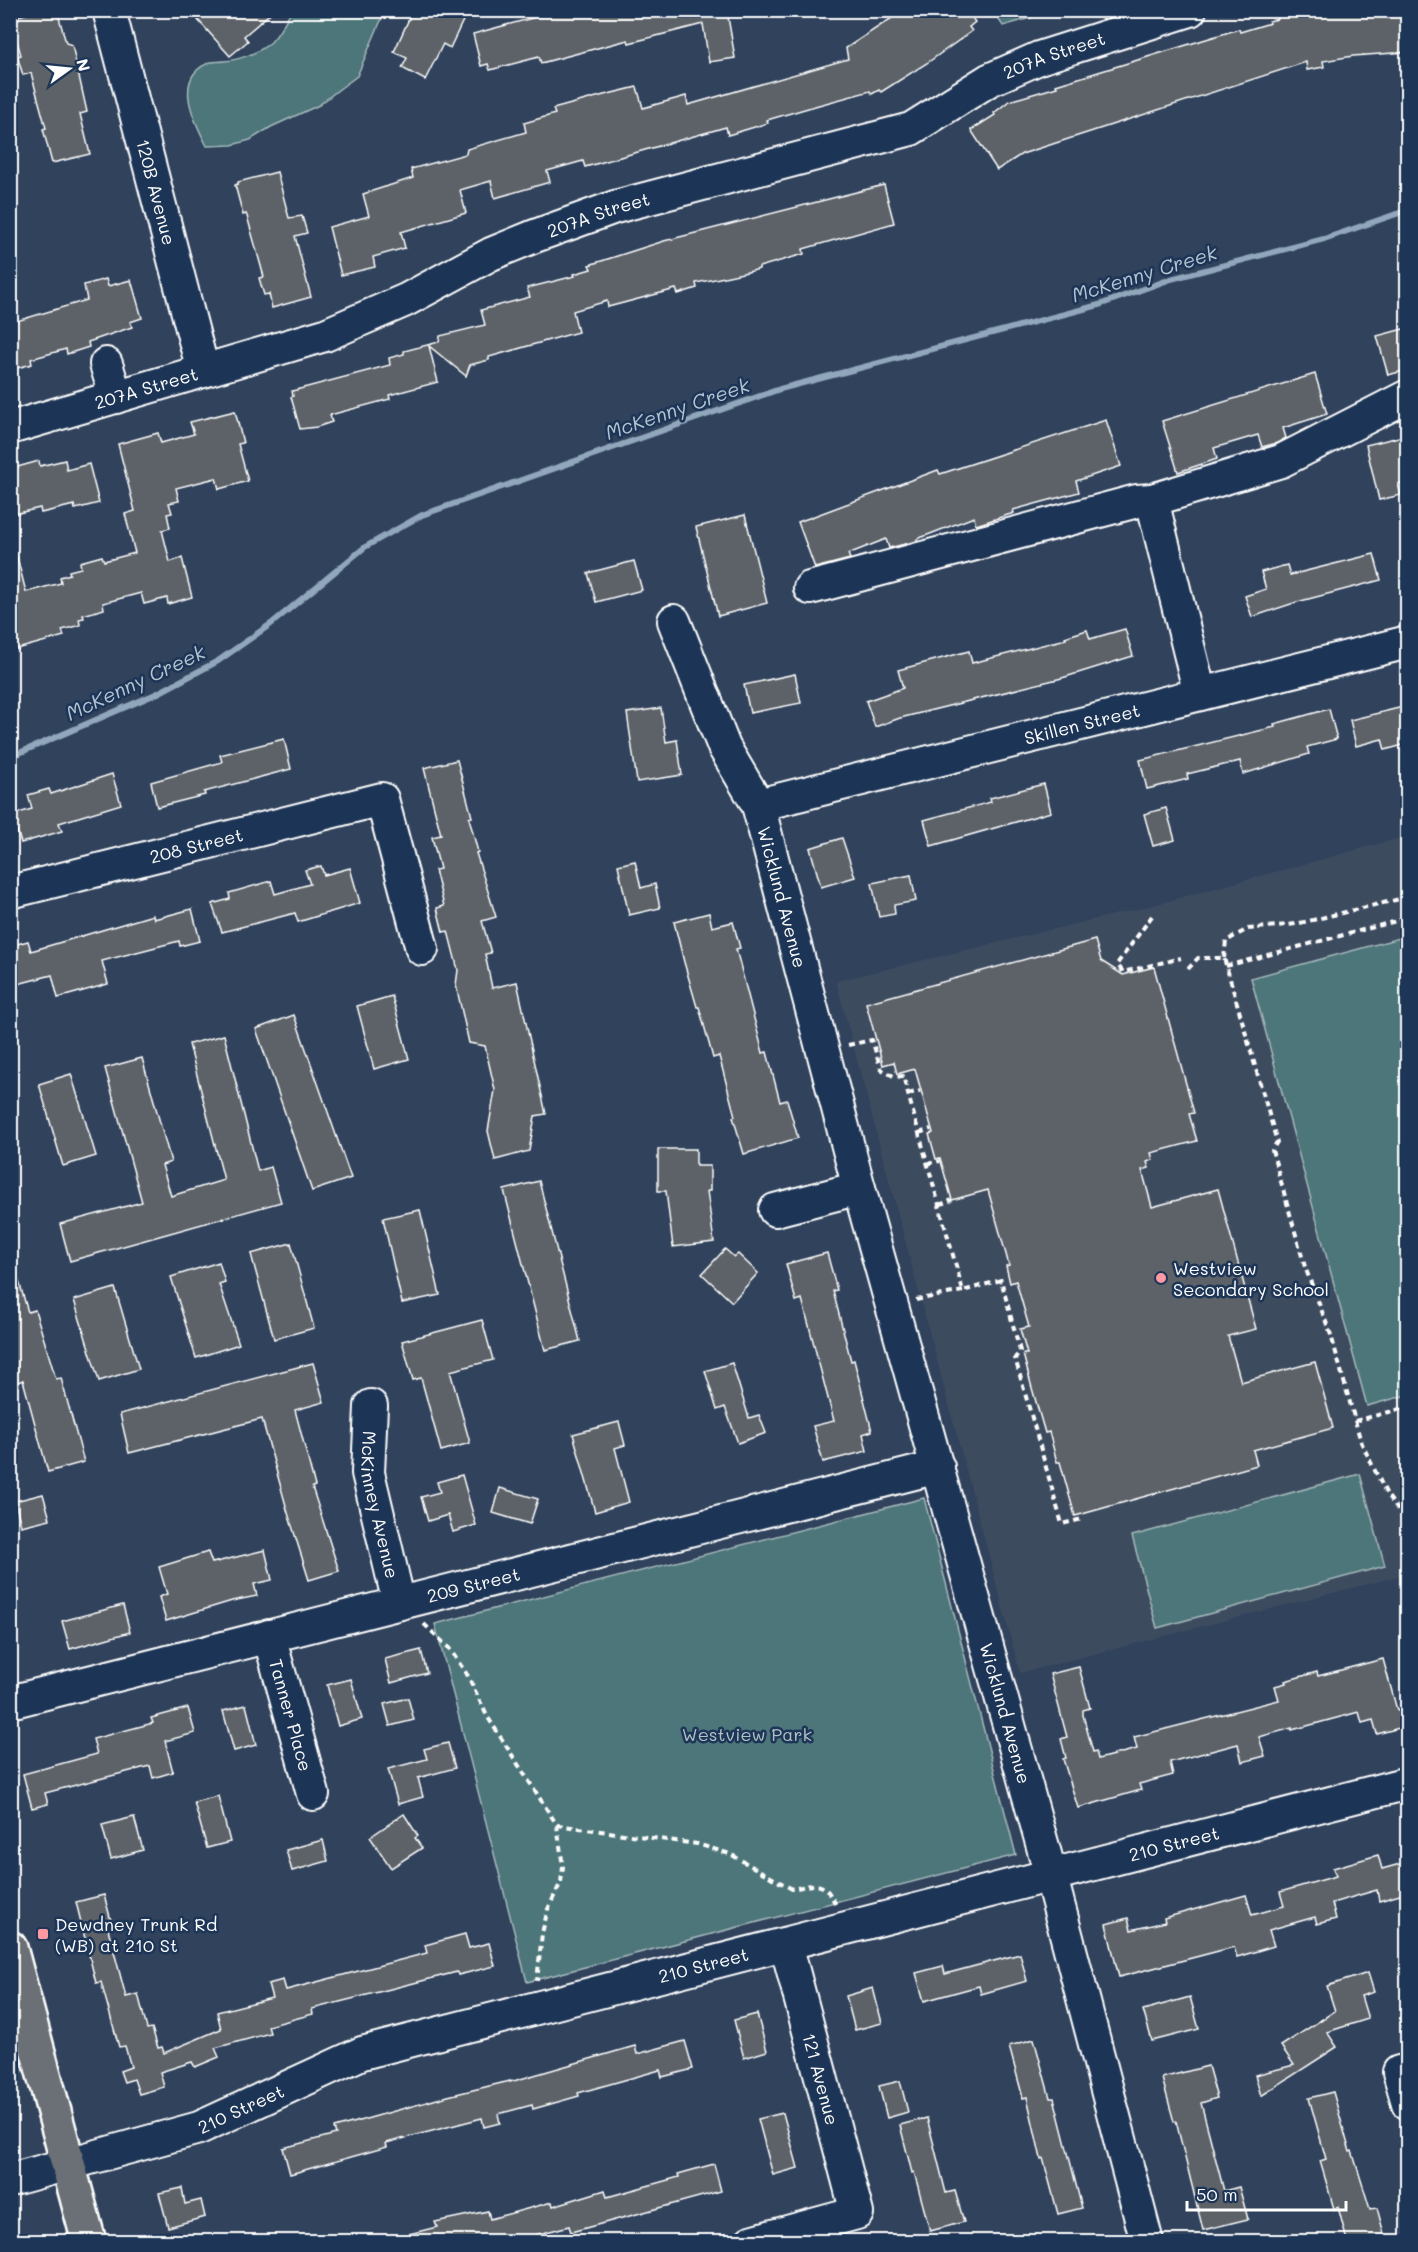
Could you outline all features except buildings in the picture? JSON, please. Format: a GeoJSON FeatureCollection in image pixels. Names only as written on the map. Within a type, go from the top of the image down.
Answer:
{"type":"FeatureCollection","features":[{"type":"Feature","properties":{"kind":"main road"},"geometry":{"type":"LineString","coordinates":[[10,1947],[89,2241]]}},
{"type":"Feature","properties":{"kind":"street","name":"120B Avenue"},"geometry":{"type":"LineString","coordinates":[[109,10],[203,371]]}},
{"type":"Feature","properties":{"kind":"street","name":"207A Street"},"geometry":{"type":"LineString","coordinates":[[10,428],[280,349],[352,324],[406,300],[491,254],[615,207],[911,129],[989,80],[1039,58],[1190,10]]}},
{"type":"Feature","properties":{"kind":"street"},"geometry":{"type":"LineString","coordinates":[[106,364],[116,397]]}},
{"type":"Feature","properties":{"kind":"street"},"geometry":{"type":"LineString","coordinates":[[810,588],[1137,501],[1152,501],[1281,461],[1407,396]]}},
{"type":"Feature","properties":{"kind":"street"},"geometry":{"type":"LineString","coordinates":[[1152,501],[1200,694]]}},
{"type":"Feature","properties":{"kind":"street","name":"Wicklund Avenue"},"geometry":{"type":"LineString","coordinates":[[674,621],[724,747],[758,805],[859,1188],[1051,1874],[1147,2241]]}},
{"type":"Feature","properties":{"kind":"street","name":"Skillen Street"},"geometry":{"type":"LineString","coordinates":[[758,805],[1407,642]]}},
{"type":"Feature","properties":{"kind":"street","name":"208 Street"},"geometry":{"type":"LineString","coordinates":[[10,892],[382,799],[422,949]]}},
{"type":"Feature","properties":{"kind":"street"},"geometry":{"type":"LineString","coordinates":[[776,1210],[859,1188]]}},
{"type":"Feature","properties":{"kind":"street","name":"McKinney Avenue"},"geometry":{"type":"LineString","coordinates":[[371,1406],[368,1473],[405,1601]]}},
{"type":"Feature","properties":{"kind":"street","name":"209 Street"},"geometry":{"type":"LineString","coordinates":[[10,1702],[938,1467]]}},
{"type":"Feature","properties":{"kind":"street","name":"Tanner Place"},"geometry":{"type":"LineString","coordinates":[[269,1636],[313,1794]]}},
{"type":"Feature","properties":{"kind":"street","name":"210 Street"},"geometry":{"type":"LineString","coordinates":[[10,2180],[200,2128],[362,2053],[1407,1783]]}},
{"type":"Feature","properties":{"kind":"street","name":"121 Avenue"},"geometry":{"type":"LineString","coordinates":[[751,2241],[857,2213],[786,1944]]}},
{"type":"Feature","properties":{"kind":"street"},"geometry":{"type":"LineString","coordinates":[[1403,2071],[1407,2103]]}},
{"type":"Feature","properties":{"kind":"path"},"geometry":{"type":"LineString","coordinates":[[1407,897],[1296,924],[1248,929],[1226,941],[1224,958],[1276,1142],[1272,1150],[1305,1267],[1331,1335],[1361,1442],[1387,1495],[1407,1523]]}},
{"type":"Feature","properties":{"kind":"path"},"geometry":{"type":"LineString","coordinates":[[1152,916],[1117,964],[1123,972],[1181,958]]}},
{"type":"Feature","properties":{"kind":"path"},"geometry":{"type":"LineString","coordinates":[[1226,966],[1407,918]]}},
{"type":"Feature","properties":{"kind":"path"},"geometry":{"type":"LineString","coordinates":[[1188,969],[1198,958],[1224,958]]}},
{"type":"Feature","properties":{"kind":"path"},"geometry":{"type":"LineString","coordinates":[[838,1047],[872,1040],[880,1069],[895,1077],[903,1076],[963,1291]]}},
{"type":"Feature","properties":{"kind":"path"},"geometry":{"type":"LineString","coordinates":[[908,1094],[920,1090]]}},
{"type":"Feature","properties":{"kind":"path"},"geometry":{"type":"LineString","coordinates":[[919,1132],[931,1129]]}},
{"type":"Feature","properties":{"kind":"path"},"geometry":{"type":"LineString","coordinates":[[927,1164],[940,1161]]}},
{"type":"Feature","properties":{"kind":"path"},"geometry":{"type":"LineString","coordinates":[[939,1205],[952,1200]]}},
{"type":"Feature","properties":{"kind":"path"},"geometry":{"type":"LineString","coordinates":[[908,1301],[963,1291],[1001,1280],[1020,1351],[1015,1358],[1062,1524],[1082,1520]]}},
{"type":"Feature","properties":{"kind":"path"},"geometry":{"type":"LineString","coordinates":[[1355,1421],[1407,1407]]}},
{"type":"Feature","properties":{"kind":"path"},"geometry":{"type":"LineString","coordinates":[[405,1601],[422,1622],[449,1648],[468,1676],[488,1716],[557,1825],[563,1867],[561,1882],[548,1909],[542,1933],[536,1987],[541,2007]]}},
{"type":"Feature","properties":{"kind":"path"},"geometry":{"type":"LineString","coordinates":[[557,1825],[697,1844],[730,1854],[792,1889],[818,1884],[825,1887],[830,1894],[839,1910],[844,1929]]}},
{"type":"Feature","properties":{"kind":"shaded area","name":"Westview Secondary School"},"geometry":{"type":"Polygon","coordinates":[[[1407,836],[1407,1574],[1020,1673],[836,981],[1146,907],[1407,836]]]}},
{"type":"Feature","properties":{"kind":"green space"},"geometry":{"type":"Polygon","coordinates":[[[291,11],[385,11],[357,76],[319,105],[271,127],[250,140],[232,145],[207,146],[189,100],[192,78],[199,69],[211,62],[243,57],[266,46],[277,35],[291,11]]]}},
{"type":"Feature","properties":{"kind":"green space"},"geometry":{"type":"Polygon","coordinates":[[[993,11],[1055,11],[1003,26],[993,11]]]}},
{"type":"Feature","properties":{"kind":"green space"},"geometry":{"type":"Polygon","coordinates":[[[1407,936],[1407,1395],[1367,1406],[1251,978],[1407,936]]]}},
{"type":"Feature","properties":{"kind":"green space"},"geometry":{"type":"Polygon","coordinates":[[[1360,1474],[1385,1566],[1157,1628],[1132,1536],[1360,1474]]]}},
{"type":"Feature","properties":{"kind":"green space","name":"Westview Park"},"geometry":{"type":"Polygon","coordinates":[[[924,1498],[1016,1855],[527,1982],[435,1624],[924,1498]]]}},
{"type":"Feature","properties":{"kind":"waterway","name":"McKenny Creek"},"geometry":{"type":"LineString","coordinates":[[10,757],[158,693],[218,661],[271,624],[365,547],[422,515],[780,389],[1099,305],[1171,279],[1324,239],[1408,210]]}},
{"type":"Feature","properties":{"kind":"place","name":"Westview Secondary School"},"geometry":{"type":"Point","coordinates":[1161,1278]}},
{"type":"Feature","properties":{"kind":"place","name":"Dewdney Trunk Rd (WB) at 210 St"},"geometry":{"type":"Point","coordinates":[43,1934]}}]}
